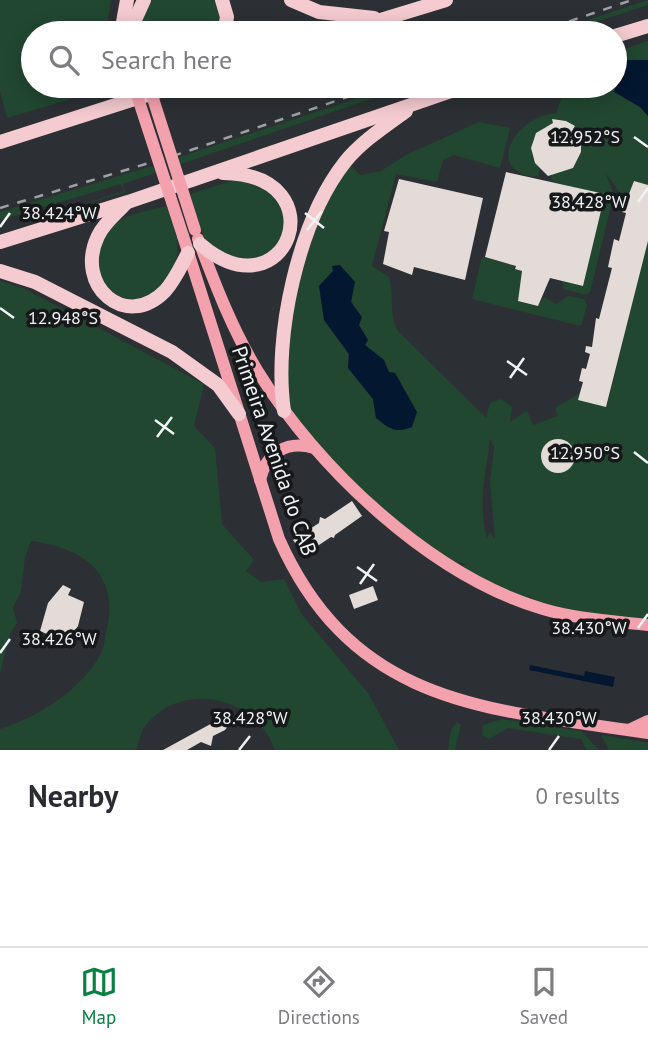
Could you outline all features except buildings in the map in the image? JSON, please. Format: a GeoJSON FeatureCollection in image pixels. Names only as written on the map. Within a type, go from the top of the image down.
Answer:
{"type":"FeatureCollection","features":[{"type":"Feature","properties":{"kind":"highway"},"geometry":{"type":"LineString","coordinates":[[123,21],[127,0]]}},
{"type":"Feature","properties":{"kind":"highway"},"geometry":{"type":"LineString","coordinates":[[134,21],[144,0]]}},
{"type":"Feature","properties":{"kind":"highway"},"geometry":{"type":"LineString","coordinates":[[222,0],[226,21]]}},
{"type":"Feature","properties":{"kind":"highway"},"geometry":{"type":"LineString","coordinates":[[291,0],[319,12],[383,19]]}},
{"type":"Feature","properties":{"kind":"highway"},"geometry":{"type":"LineString","coordinates":[[377,21],[446,0]]}},
{"type":"Feature","properties":{"kind":"highway"},"geometry":{"type":"LineString","coordinates":[[627,32],[648,26]]}},
{"type":"Feature","properties":{"kind":"highway"},"geometry":{"type":"LineString","coordinates":[[0,142],[138,98]]}},
{"type":"Feature","properties":{"kind":"highway"},"geometry":{"type":"LineString","coordinates":[[0,242],[128,202],[429,98]]}},
{"type":"Feature","properties":{"kind":"highway"},"geometry":{"type":"LineString","coordinates":[[284,411],[280,369],[284,324],[290,293],[317,211],[327,189],[346,161],[360,146],[417,102]]}},
{"type":"Feature","properties":{"kind":"highway"},"geometry":{"type":"LineString","coordinates":[[128,202],[102,229],[91,254],[94,281],[107,298],[116,303],[136,305],[159,296],[176,277],[191,241],[227,262],[250,267],[272,260],[280,254],[291,233],[290,211],[278,190],[253,176],[211,173]]}},
{"type":"Feature","properties":{"kind":"highway"},"geometry":{"type":"LineString","coordinates":[[0,271],[35,282],[172,352],[218,386],[239,414]]}},
{"type":"Feature","properties":{"kind":"main road"},"geometry":{"type":"LineString","coordinates":[[138,98],[191,241]]}},
{"type":"Feature","properties":{"kind":"main road"},"geometry":{"type":"LineString","coordinates":[[152,98],[191,241]]}},
{"type":"Feature","properties":{"kind":"main road","name":"Primeira Avenida do CAB"},"geometry":{"type":"LineString","coordinates":[[191,241],[237,333],[284,411],[314,448],[380,512],[418,542],[468,575],[540,609],[642,625]]}},
{"type":"Feature","properties":{"kind":"main road","name":"Primeira Avenida do CAB"},"geometry":{"type":"LineString","coordinates":[[191,241],[239,414],[279,539],[309,596],[333,625],[369,658],[445,696],[499,711],[648,733]]}},
{"type":"Feature","properties":{"kind":"main road"},"geometry":{"type":"LineString","coordinates":[[260,481],[266,463],[279,451],[296,445],[314,448]]}},
{"type":"Feature","properties":{"kind":"main road"},"geometry":{"type":"LineString","coordinates":[[642,625],[648,634]]}},
{"type":"Feature","properties":{"kind":"main road"},"geometry":{"type":"LineString","coordinates":[[629,730],[648,721]]}},
{"type":"Feature","properties":{"kind":"green space"},"geometry":{"type":"Polygon","coordinates":[[[0,0],[111,0],[108,21],[21,21],[21,98],[74,98],[7,118],[0,91],[0,0]]]}},
{"type":"Feature","properties":{"kind":"green space"},"geometry":{"type":"Polygon","coordinates":[[[150,0],[216,0],[221,21],[141,21],[144,8],[150,0]]]}},
{"type":"Feature","properties":{"kind":"green space"},"geometry":{"type":"Polygon","coordinates":[[[648,0],[648,5],[599,21],[585,21],[648,0]]]}},
{"type":"Feature","properties":{"kind":"green space"},"geometry":{"type":"Polygon","coordinates":[[[648,41],[648,60],[627,61],[627,48],[648,41]]]}},
{"type":"Feature","properties":{"kind":"green space"},"geometry":{"type":"Polygon","coordinates":[[[358,98],[373,98],[123,184],[125,192],[0,231],[124,191],[121,184],[0,220],[0,212],[152,166],[156,172],[179,164],[177,158],[358,98]]]}},
{"type":"Feature","properties":{"kind":"green space"},"geometry":{"type":"Polygon","coordinates":[[[561,98],[625,98],[648,116],[648,185],[634,181],[629,200],[625,200],[605,172],[614,194],[590,292],[585,295],[563,289],[562,281],[583,286],[605,195],[551,181],[552,174],[573,168],[581,153],[574,126],[566,121],[553,119],[553,124],[535,136],[531,149],[540,168],[538,177],[519,172],[510,163],[508,153],[511,143],[526,125],[546,115],[556,114],[561,98]]]}},
{"type":"Feature","properties":{"kind":"green space"},"geometry":{"type":"Polygon","coordinates":[[[479,122],[510,128],[500,168],[454,155],[443,160],[437,182],[396,174],[372,266],[389,277],[393,319],[398,331],[486,418],[490,403],[501,399],[512,407],[510,422],[527,411],[533,425],[558,416],[555,408],[580,393],[607,406],[648,241],[648,625],[544,606],[527,594],[540,609],[456,568],[468,564],[442,559],[418,542],[297,428],[281,385],[298,269],[346,161],[360,175],[381,171],[406,155],[479,122]],[[333,271],[319,286],[324,320],[349,355],[348,368],[373,399],[376,418],[401,382],[395,373],[389,373],[384,360],[365,345],[368,340],[359,325],[351,297],[333,271]],[[490,439],[483,488],[487,538],[490,532],[495,539],[490,481],[494,447],[490,439]],[[553,440],[542,450],[541,461],[553,473],[564,472],[573,464],[574,453],[564,441],[553,440]]]}},
{"type":"Feature","properties":{"kind":"green space"},"geometry":{"type":"Polygon","coordinates":[[[235,180],[255,185],[268,192],[282,212],[287,222],[274,252],[246,259],[224,253],[206,243],[190,194],[235,180]]]}},
{"type":"Feature","properties":{"kind":"green space"},"geometry":{"type":"Polygon","coordinates":[[[166,206],[177,241],[175,264],[170,274],[155,291],[136,301],[115,295],[96,274],[101,242],[107,231],[123,218],[166,206]]]}},
{"type":"Feature","properties":{"kind":"green space"},"geometry":{"type":"Polygon","coordinates":[[[482,257],[514,265],[513,269],[522,271],[518,301],[538,306],[544,297],[556,304],[568,296],[584,299],[587,305],[581,326],[472,299],[482,257]]]}},
{"type":"Feature","properties":{"kind":"green space"},"geometry":{"type":"Polygon","coordinates":[[[0,281],[23,288],[204,384],[194,426],[215,448],[222,524],[254,560],[246,571],[261,582],[284,579],[302,615],[368,693],[399,750],[275,750],[252,717],[235,706],[217,700],[198,699],[179,702],[161,711],[144,727],[136,750],[0,750],[0,729],[43,710],[83,679],[103,648],[109,612],[108,595],[103,580],[94,568],[68,550],[31,541],[25,557],[21,592],[13,607],[17,623],[10,634],[0,673],[0,281]]]}},
{"type":"Feature","properties":{"kind":"green space"},"geometry":{"type":"Polygon","coordinates":[[[502,719],[581,731],[599,750],[587,750],[581,739],[508,728],[489,739],[482,735],[483,725],[502,719]]]}},
{"type":"Feature","properties":{"kind":"green space"},"geometry":{"type":"Polygon","coordinates":[[[457,722],[461,725],[455,750],[448,750],[451,730],[457,722]]]}},
{"type":"Feature","properties":{"kind":"green space"},"geometry":{"type":"Polygon","coordinates":[[[601,735],[648,743],[648,750],[609,750],[601,735]]]}},
{"type":"Feature","properties":{"kind":"water"},"geometry":{"type":"Polygon","coordinates":[[[627,60],[648,60],[648,116],[640,107],[624,98],[627,98],[627,60]]]}},
{"type":"Feature","properties":{"kind":"water"},"geometry":{"type":"Polygon","coordinates":[[[340,265],[355,282],[351,302],[362,317],[359,325],[368,340],[365,345],[384,360],[389,372],[395,373],[417,412],[412,427],[393,429],[376,418],[373,399],[348,368],[349,354],[324,320],[319,286],[333,271],[332,266],[340,265]]]}},
{"type":"Feature","properties":{"kind":"water"},"geometry":{"type":"Polygon","coordinates":[[[530,665],[584,676],[585,671],[615,677],[613,687],[529,670],[530,665]]]}},
{"type":"Feature","properties":{"kind":"railway"},"geometry":{"type":"LineString","coordinates":[[570,21],[632,0]]}},
{"type":"Feature","properties":{"kind":"railway"},"geometry":{"type":"LineString","coordinates":[[0,208],[182,153],[345,98]]}}]}
